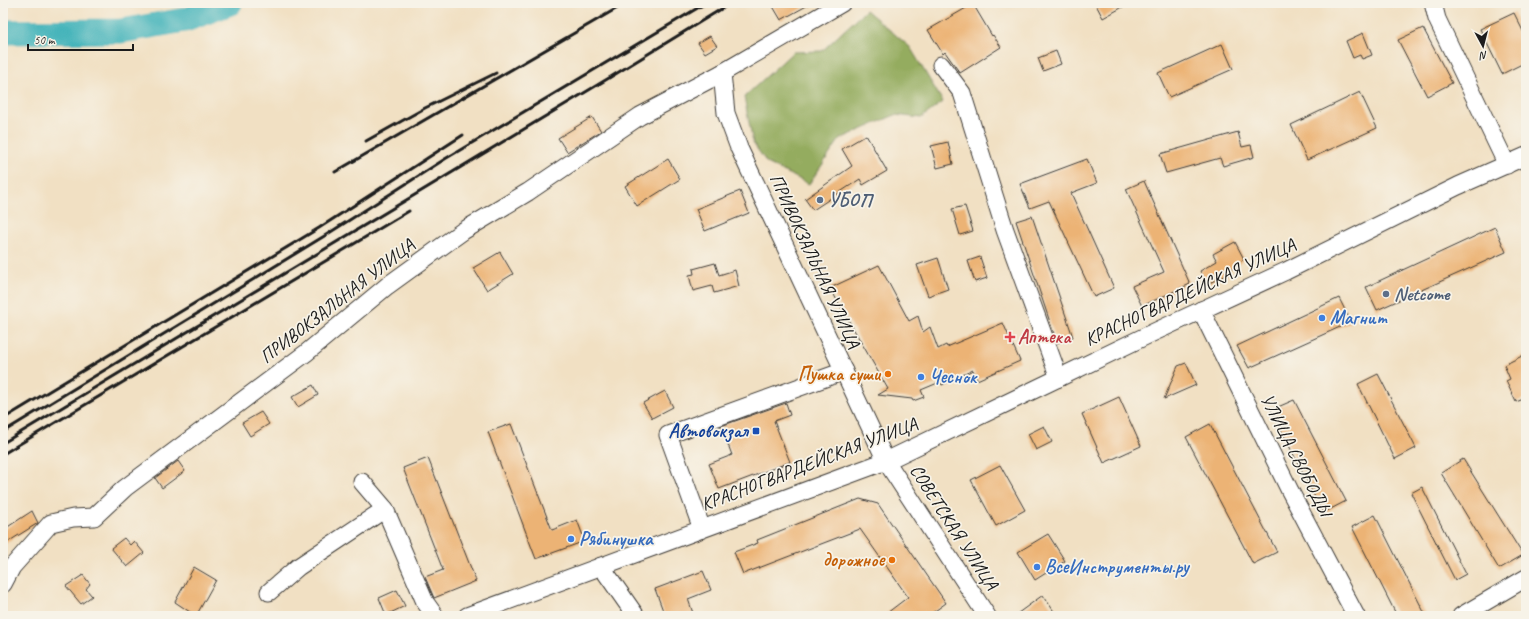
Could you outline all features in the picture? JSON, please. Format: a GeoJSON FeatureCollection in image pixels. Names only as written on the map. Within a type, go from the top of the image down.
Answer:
{"type":"FeatureCollection","features":[{"type":"Feature","properties":{"kind":"street","name":"ПРИВОКЗАЛЬНАЯ УЛИЦА"},"geometry":{"type":"LineString","coordinates":[[3,584],[12,567],[51,522],[73,518],[94,517],[124,488],[306,353],[387,286],[463,231],[528,192],[640,116],[722,73],[842,3]]}},
{"type":"Feature","properties":{"kind":"street"},"geometry":{"type":"LineString","coordinates":[[1433,3],[1437,19],[1507,165]]}},
{"type":"Feature","properties":{"kind":"street"},"geometry":{"type":"LineString","coordinates":[[941,65],[962,93],[1005,230],[1059,378]]}},
{"type":"Feature","properties":{"kind":"street","name":"ПРИВОКЗАЛЬНАЯ УЛИЦА"},"geometry":{"type":"LineString","coordinates":[[722,73],[726,113],[739,148],[886,461]]}},
{"type":"Feature","properties":{"kind":"street","name":"КРАСНОГВАРДЕЙСКАЯ УЛИЦА"},"geometry":{"type":"LineString","coordinates":[[467,616],[886,461],[1201,310],[1286,271],[1458,186],[1526,156]]}},
{"type":"Feature","properties":{"kind":"street","name":"УЛИЦА СВОБОДЫ"},"geometry":{"type":"LineString","coordinates":[[1201,310],[1290,491],[1356,616]]}},
{"type":"Feature","properties":{"kind":"street"},"geometry":{"type":"LineString","coordinates":[[702,529],[668,435],[844,371]]}},
{"type":"Feature","properties":{"kind":"street","name":"СОВЕТСКАЯ УЛИЦА"},"geometry":{"type":"LineString","coordinates":[[886,461],[987,616]]}},
{"type":"Feature","properties":{"kind":"street"},"geometry":{"type":"LineString","coordinates":[[362,482],[385,508],[426,602],[435,616]]}},
{"type":"Feature","properties":{"kind":"street"},"geometry":{"type":"LineString","coordinates":[[269,592],[298,567],[385,508]]}},
{"type":"Feature","properties":{"kind":"street"},"geometry":{"type":"LineString","coordinates":[[601,566],[636,616]]}},
{"type":"Feature","properties":{"kind":"street"},"geometry":{"type":"LineString","coordinates":[[1460,616],[1526,578]]}},
{"type":"Feature","properties":{"kind":"green space"},"geometry":{"type":"Polygon","coordinates":[[[866,10],[910,47],[943,102],[921,118],[895,115],[840,139],[809,184],[767,163],[753,143],[744,97],[793,52],[822,51],[866,10]]]}},
{"type":"Feature","properties":{"kind":"building"},"geometry":{"type":"Polygon","coordinates":[[[771,3],[812,3],[781,20],[771,3]]]}},
{"type":"Feature","properties":{"kind":"building"},"geometry":{"type":"Polygon","coordinates":[[[1095,3],[1130,3],[1103,18],[1095,3]]]}},
{"type":"Feature","properties":{"kind":"building"},"geometry":{"type":"Polygon","coordinates":[[[973,4],[992,36],[993,35],[1001,47],[960,73],[945,52],[943,54],[928,30],[973,4]]]}},
{"type":"Feature","properties":{"kind":"building"},"geometry":{"type":"Polygon","coordinates":[[[1514,13],[1526,37],[1526,62],[1502,74],[1480,29],[1514,13]]]}},
{"type":"Feature","properties":{"kind":"building"},"geometry":{"type":"Polygon","coordinates":[[[1423,28],[1452,83],[1427,96],[1398,40],[1423,28]]]}},
{"type":"Feature","properties":{"kind":"building"},"geometry":{"type":"Polygon","coordinates":[[[1363,33],[1372,55],[1362,59],[1360,55],[1353,58],[1346,41],[1363,33]]]}},
{"type":"Feature","properties":{"kind":"building"},"geometry":{"type":"Polygon","coordinates":[[[710,36],[717,46],[705,53],[698,43],[710,36]]]}},
{"type":"Feature","properties":{"kind":"building"},"geometry":{"type":"Polygon","coordinates":[[[1222,44],[1233,69],[1169,97],[1158,73],[1222,44]]]}},
{"type":"Feature","properties":{"kind":"building"},"geometry":{"type":"Polygon","coordinates":[[[1056,51],[1061,64],[1043,71],[1038,58],[1056,51]]]}},
{"type":"Feature","properties":{"kind":"building"},"geometry":{"type":"Polygon","coordinates":[[[1360,92],[1377,128],[1307,160],[1291,125],[1360,92]]]}},
{"type":"Feature","properties":{"kind":"building"},"geometry":{"type":"Polygon","coordinates":[[[592,117],[601,131],[567,152],[558,138],[592,117]]]}},
{"type":"Feature","properties":{"kind":"building"},"geometry":{"type":"Polygon","coordinates":[[[1238,132],[1242,147],[1251,145],[1254,157],[1223,166],[1220,158],[1166,173],[1160,154],[1238,132]]]}},
{"type":"Feature","properties":{"kind":"building"},"geometry":{"type":"Polygon","coordinates":[[[866,135],[887,171],[863,185],[860,179],[813,210],[805,199],[852,166],[842,149],[866,135]]]}},
{"type":"Feature","properties":{"kind":"building"},"geometry":{"type":"Polygon","coordinates":[[[948,142],[953,164],[937,168],[931,146],[948,142]]]}},
{"type":"Feature","properties":{"kind":"building"},"geometry":{"type":"Polygon","coordinates":[[[668,159],[680,179],[637,206],[625,186],[668,159]]]}},
{"type":"Feature","properties":{"kind":"building"},"geometry":{"type":"Polygon","coordinates":[[[1087,159],[1097,183],[1071,193],[1114,288],[1094,297],[1049,201],[1030,208],[1020,184],[1087,159]]]}},
{"type":"Feature","properties":{"kind":"building"},"geometry":{"type":"Polygon","coordinates":[[[1144,181],[1190,284],[1142,306],[1132,286],[1164,272],[1126,189],[1144,181]]]}},
{"type":"Feature","properties":{"kind":"building"},"geometry":{"type":"Polygon","coordinates":[[[740,191],[749,213],[705,231],[696,209],[740,191]]]}},
{"type":"Feature","properties":{"kind":"building"},"geometry":{"type":"Polygon","coordinates":[[[965,206],[973,231],[960,235],[952,209],[965,206]]]}},
{"type":"Feature","properties":{"kind":"building"},"geometry":{"type":"Polygon","coordinates":[[[1032,216],[1073,337],[1057,343],[1016,221],[1032,216]]]}},
{"type":"Feature","properties":{"kind":"building"},"geometry":{"type":"Polygon","coordinates":[[[1495,227],[1506,252],[1377,310],[1366,287],[1495,227]]]}},
{"type":"Feature","properties":{"kind":"building"},"geometry":{"type":"Polygon","coordinates":[[[1235,242],[1244,259],[1236,265],[1237,267],[1229,270],[1230,273],[1207,284],[1200,271],[1217,261],[1213,254],[1235,242]]]}},
{"type":"Feature","properties":{"kind":"building"},"geometry":{"type":"Polygon","coordinates":[[[500,252],[513,274],[487,290],[473,268],[500,252]]]}},
{"type":"Feature","properties":{"kind":"building"},"geometry":{"type":"Polygon","coordinates":[[[980,257],[987,278],[975,282],[968,261],[980,257]]]}},
{"type":"Feature","properties":{"kind":"building"},"geometry":{"type":"Polygon","coordinates":[[[938,258],[948,289],[928,296],[917,265],[938,258]]]}},
{"type":"Feature","properties":{"kind":"building"},"geometry":{"type":"Polygon","coordinates":[[[715,263],[719,275],[735,270],[739,286],[714,293],[712,286],[693,291],[689,275],[694,274],[693,269],[715,263]]]}},
{"type":"Feature","properties":{"kind":"building"},"geometry":{"type":"Polygon","coordinates":[[[879,265],[909,321],[918,316],[923,332],[930,327],[938,349],[946,345],[947,347],[1003,323],[1020,361],[977,380],[973,370],[942,385],[940,382],[921,390],[924,397],[913,401],[912,399],[878,395],[888,389],[830,288],[879,265]]]}},
{"type":"Feature","properties":{"kind":"building"},"geometry":{"type":"Polygon","coordinates":[[[1339,298],[1351,322],[1249,368],[1237,346],[1339,298]]]}},
{"type":"Feature","properties":{"kind":"building"},"geometry":{"type":"Polygon","coordinates":[[[1526,354],[1526,385],[1523,387],[1526,398],[1516,402],[1506,381],[1510,379],[1504,365],[1526,354]]]}},
{"type":"Feature","properties":{"kind":"building"},"geometry":{"type":"Polygon","coordinates":[[[1186,363],[1196,385],[1164,399],[1178,366],[1186,363]]]}},
{"type":"Feature","properties":{"kind":"building"},"geometry":{"type":"Polygon","coordinates":[[[1378,374],[1416,448],[1395,459],[1358,384],[1378,374]]]}},
{"type":"Feature","properties":{"kind":"building"},"geometry":{"type":"Polygon","coordinates":[[[313,385],[318,395],[298,407],[292,397],[313,385]]]}},
{"type":"Feature","properties":{"kind":"building"},"geometry":{"type":"Polygon","coordinates":[[[665,391],[673,407],[652,418],[643,403],[665,391]]]}},
{"type":"Feature","properties":{"kind":"building"},"geometry":{"type":"Polygon","coordinates":[[[1119,397],[1141,446],[1104,463],[1082,414],[1119,397]]]}},
{"type":"Feature","properties":{"kind":"building"},"geometry":{"type":"Polygon","coordinates":[[[1294,400],[1346,501],[1323,513],[1271,410],[1294,400]]]}},
{"type":"Feature","properties":{"kind":"building"},"geometry":{"type":"Polygon","coordinates":[[[786,403],[790,415],[774,421],[790,462],[719,489],[709,464],[732,455],[721,426],[786,403]]]}},
{"type":"Feature","properties":{"kind":"building"},"geometry":{"type":"Polygon","coordinates":[[[261,412],[269,424],[250,436],[242,423],[261,412]]]}},
{"type":"Feature","properties":{"kind":"building"},"geometry":{"type":"Polygon","coordinates":[[[511,424],[552,530],[577,520],[585,541],[536,559],[488,432],[511,424]]]}},
{"type":"Feature","properties":{"kind":"building"},"geometry":{"type":"Polygon","coordinates":[[[1210,424],[1277,552],[1253,564],[1186,437],[1210,424]]]}},
{"type":"Feature","properties":{"kind":"building"},"geometry":{"type":"Polygon","coordinates":[[[1044,426],[1052,442],[1036,450],[1028,434],[1044,426]]]}},
{"type":"Feature","properties":{"kind":"building"},"geometry":{"type":"Polygon","coordinates":[[[428,458],[476,581],[434,598],[425,577],[443,570],[403,468],[428,458]]]}},
{"type":"Feature","properties":{"kind":"building"},"geometry":{"type":"Polygon","coordinates":[[[1463,459],[1523,555],[1499,569],[1441,473],[1463,459]]]}},
{"type":"Feature","properties":{"kind":"building"},"geometry":{"type":"Polygon","coordinates":[[[178,461],[185,471],[162,488],[155,478],[178,461]]]}},
{"type":"Feature","properties":{"kind":"building"},"geometry":{"type":"Polygon","coordinates":[[[1000,465],[1025,510],[996,526],[971,480],[1000,465]]]}},
{"type":"Feature","properties":{"kind":"building"},"geometry":{"type":"Polygon","coordinates":[[[1422,487],[1466,574],[1455,580],[1411,493],[1422,487]]]}},
{"type":"Feature","properties":{"kind":"building"},"geometry":{"type":"Polygon","coordinates":[[[860,499],[878,504],[946,603],[928,616],[883,616],[908,597],[860,529],[743,574],[734,552],[758,543],[757,540],[860,499]]]}},
{"type":"Feature","properties":{"kind":"building"},"geometry":{"type":"Polygon","coordinates":[[[32,511],[38,523],[3,545],[3,530],[32,511]]]}},
{"type":"Feature","properties":{"kind":"building"},"geometry":{"type":"Polygon","coordinates":[[[1375,515],[1426,616],[1397,616],[1352,527],[1375,515]]]}},
{"type":"Feature","properties":{"kind":"building"},"geometry":{"type":"Polygon","coordinates":[[[1048,534],[1065,561],[1035,580],[1018,552],[1048,534]]]}},
{"type":"Feature","properties":{"kind":"building"},"geometry":{"type":"Polygon","coordinates":[[[124,538],[130,545],[134,541],[144,553],[127,567],[111,548],[124,538]]]}},
{"type":"Feature","properties":{"kind":"building"},"geometry":{"type":"Polygon","coordinates":[[[194,567],[216,580],[196,616],[175,602],[194,567]]]}},
{"type":"Feature","properties":{"kind":"building"},"geometry":{"type":"Polygon","coordinates":[[[703,571],[711,590],[688,599],[694,616],[665,616],[655,589],[703,571]]]}},
{"type":"Feature","properties":{"kind":"building"},"geometry":{"type":"Polygon","coordinates":[[[83,575],[90,584],[86,589],[92,596],[81,604],[66,586],[83,575]]]}},
{"type":"Feature","properties":{"kind":"building"},"geometry":{"type":"Polygon","coordinates":[[[397,590],[405,606],[386,615],[379,598],[397,590]]]}},
{"type":"Feature","properties":{"kind":"building"},"geometry":{"type":"Polygon","coordinates":[[[1043,595],[1057,616],[1014,616],[1043,595]]]}},
{"type":"Feature","properties":{"kind":"waterway"},"geometry":{"type":"LineString","coordinates":[[3,32],[121,31],[185,20],[230,3]]}},
{"type":"Feature","properties":{"kind":"railway"},"geometry":{"type":"LineString","coordinates":[[335,172],[626,3]]}},
{"type":"Feature","properties":{"kind":"railway"},"geometry":{"type":"LineString","coordinates":[[3,432],[326,235],[445,159],[706,3]]}},
{"type":"Feature","properties":{"kind":"railway"},"geometry":{"type":"LineString","coordinates":[[3,443],[731,3]]}},
{"type":"Feature","properties":{"kind":"railway"},"geometry":{"type":"LineString","coordinates":[[366,141],[425,108],[496,73]]}},
{"type":"Feature","properties":{"kind":"railway"},"geometry":{"type":"LineString","coordinates":[[3,419],[319,228],[463,135]]}},
{"type":"Feature","properties":{"kind":"railway"},"geometry":{"type":"LineString","coordinates":[[3,454],[409,211]]}},
{"type":"Feature","properties":{"kind":"place","name":"УБОП"},"geometry":{"type":"Point","coordinates":[820,200]}},
{"type":"Feature","properties":{"kind":"place","name":"Netcome"},"geometry":{"type":"Point","coordinates":[1386,294]}},
{"type":"Feature","properties":{"kind":"place","name":"Магнит"},"geometry":{"type":"Point","coordinates":[1322,318]}},
{"type":"Feature","properties":{"kind":"place","name":"Аптека"},"geometry":{"type":"Point","coordinates":[1010,337]}},
{"type":"Feature","properties":{"kind":"place","name":"Пушка суши"},"geometry":{"type":"Point","coordinates":[888,374]}},
{"type":"Feature","properties":{"kind":"place","name":"Чеснок"},"geometry":{"type":"Point","coordinates":[921,377]}},
{"type":"Feature","properties":{"kind":"place","name":"Автовокзал"},"geometry":{"type":"Point","coordinates":[756,431]}},
{"type":"Feature","properties":{"kind":"place","name":"Рябинушка"},"geometry":{"type":"Point","coordinates":[571,539]}},
{"type":"Feature","properties":{"kind":"place","name":"дорожное"},"geometry":{"type":"Point","coordinates":[892,560]}},
{"type":"Feature","properties":{"kind":"place","name":"ВсеИнструменты.ру"},"geometry":{"type":"Point","coordinates":[1037,567]}}]}
